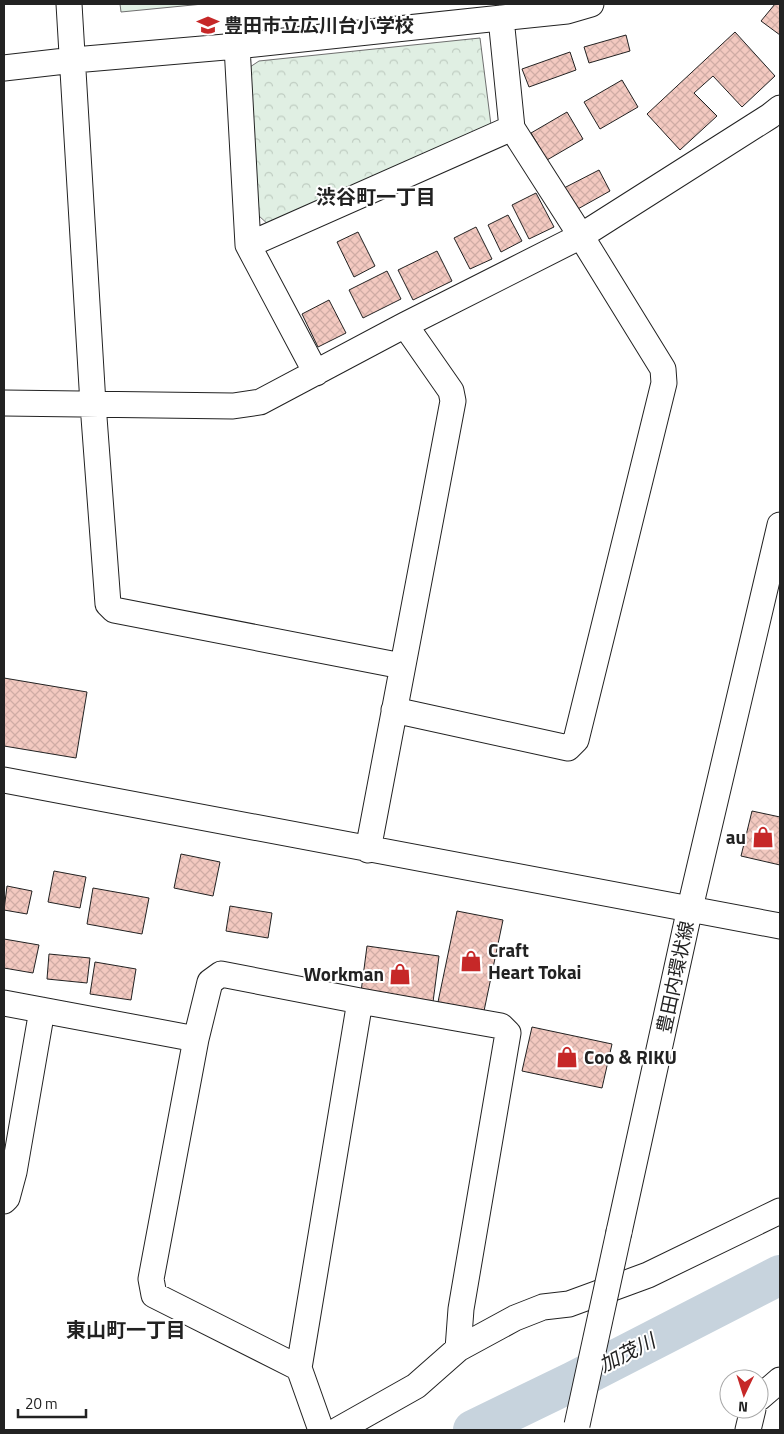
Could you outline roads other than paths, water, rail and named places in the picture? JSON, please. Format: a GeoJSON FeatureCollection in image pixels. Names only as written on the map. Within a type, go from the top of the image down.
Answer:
{"type":"FeatureCollection","features":[{"type":"Feature","properties":{"kind":"street"},"geometry":{"type":"LineString","coordinates":[[69,4],[74,60],[93,404],[108,604],[114,610],[402,666]]}},
{"type":"Feature","properties":{"kind":"street"},"geometry":{"type":"LineString","coordinates":[[4,68],[237,46],[567,11],[591,4]]}},
{"type":"Feature","properties":{"kind":"street"},"geometry":{"type":"LineString","coordinates":[[394,710],[568,748],[576,740],[664,383],[663,369],[512,128],[502,18]]}},
{"type":"Feature","properties":{"kind":"street"},"geometry":{"type":"LineString","coordinates":[[237,46],[248,245],[316,372]]}},
{"type":"Feature","properties":{"kind":"street"},"geometry":{"type":"LineString","coordinates":[[4,403],[244,406],[260,402],[405,325],[581,236],[780,108]]}},
{"type":"Feature","properties":{"kind":"street"},"geometry":{"type":"LineString","coordinates":[[248,245],[512,128]]}},
{"type":"Feature","properties":{"kind":"street"},"geometry":{"type":"LineString","coordinates":[[368,850],[453,401],[451,391],[405,325]]}},
{"type":"Feature","properties":{"kind":"street","name":"豊田内環状線"},"geometry":{"type":"LineString","coordinates":[[576,1428],[690,908],[780,525]]}},
{"type":"Feature","properties":{"kind":"street"},"geometry":{"type":"LineString","coordinates":[[4,780],[780,926]]}},
{"type":"Feature","properties":{"kind":"street"},"geometry":{"type":"LineString","coordinates":[[299,1368],[154,1295],[151,1287],[196,1039],[210,982],[221,974],[501,1026],[508,1033],[461,1309],[458,1350]]}},
{"type":"Feature","properties":{"kind":"street"},"geometry":{"type":"LineString","coordinates":[[321,1430],[299,1368],[360,1001]]}},
{"type":"Feature","properties":{"kind":"street"},"geometry":{"type":"LineString","coordinates":[[4,1003],[196,1039]]}},
{"type":"Feature","properties":{"kind":"street"},"geometry":{"type":"LineString","coordinates":[[4,1201],[7,1198],[14,1172],[42,1010]]}},
{"type":"Feature","properties":{"kind":"street"},"geometry":{"type":"LineString","coordinates":[[338,1430],[416,1386],[458,1350],[515,1318],[543,1307],[569,1304],[648,1275],[780,1211]]}},
{"type":"Feature","properties":{"kind":"street"},"geometry":{"type":"LineString","coordinates":[[769,1389],[780,1380]]}},
{"type":"Feature","properties":{"kind":"waterway","name":"加茂川"},"geometry":{"type":"LineString","coordinates":[[473,1430],[572,1382],[780,1275]]}},
{"type":"Feature","properties":{"kind":"place","name":"豊田市立広川台小学校"},"geometry":{"type":"Point","coordinates":[208,25]}},
{"type":"Feature","properties":{"kind":"place","name":"au"},"geometry":{"type":"Point","coordinates":[763,837]}},
{"type":"Feature","properties":{"kind":"place","name":"Craft Heart Tokai"},"geometry":{"type":"Point","coordinates":[471,961]}},
{"type":"Feature","properties":{"kind":"place","name":"Workman"},"geometry":{"type":"Point","coordinates":[400,974]}},
{"type":"Feature","properties":{"kind":"place","name":"Coo & RIKU"},"geometry":{"type":"Point","coordinates":[567,1057]}},
{"type":"Feature","properties":{"kind":"district","name":"渋谷町一丁目"},"geometry":{"type":"Point","coordinates":[376,197]}},
{"type":"Feature","properties":{"kind":"district","name":"東山町一丁目"},"geometry":{"type":"Point","coordinates":[126,1330]}}]}
